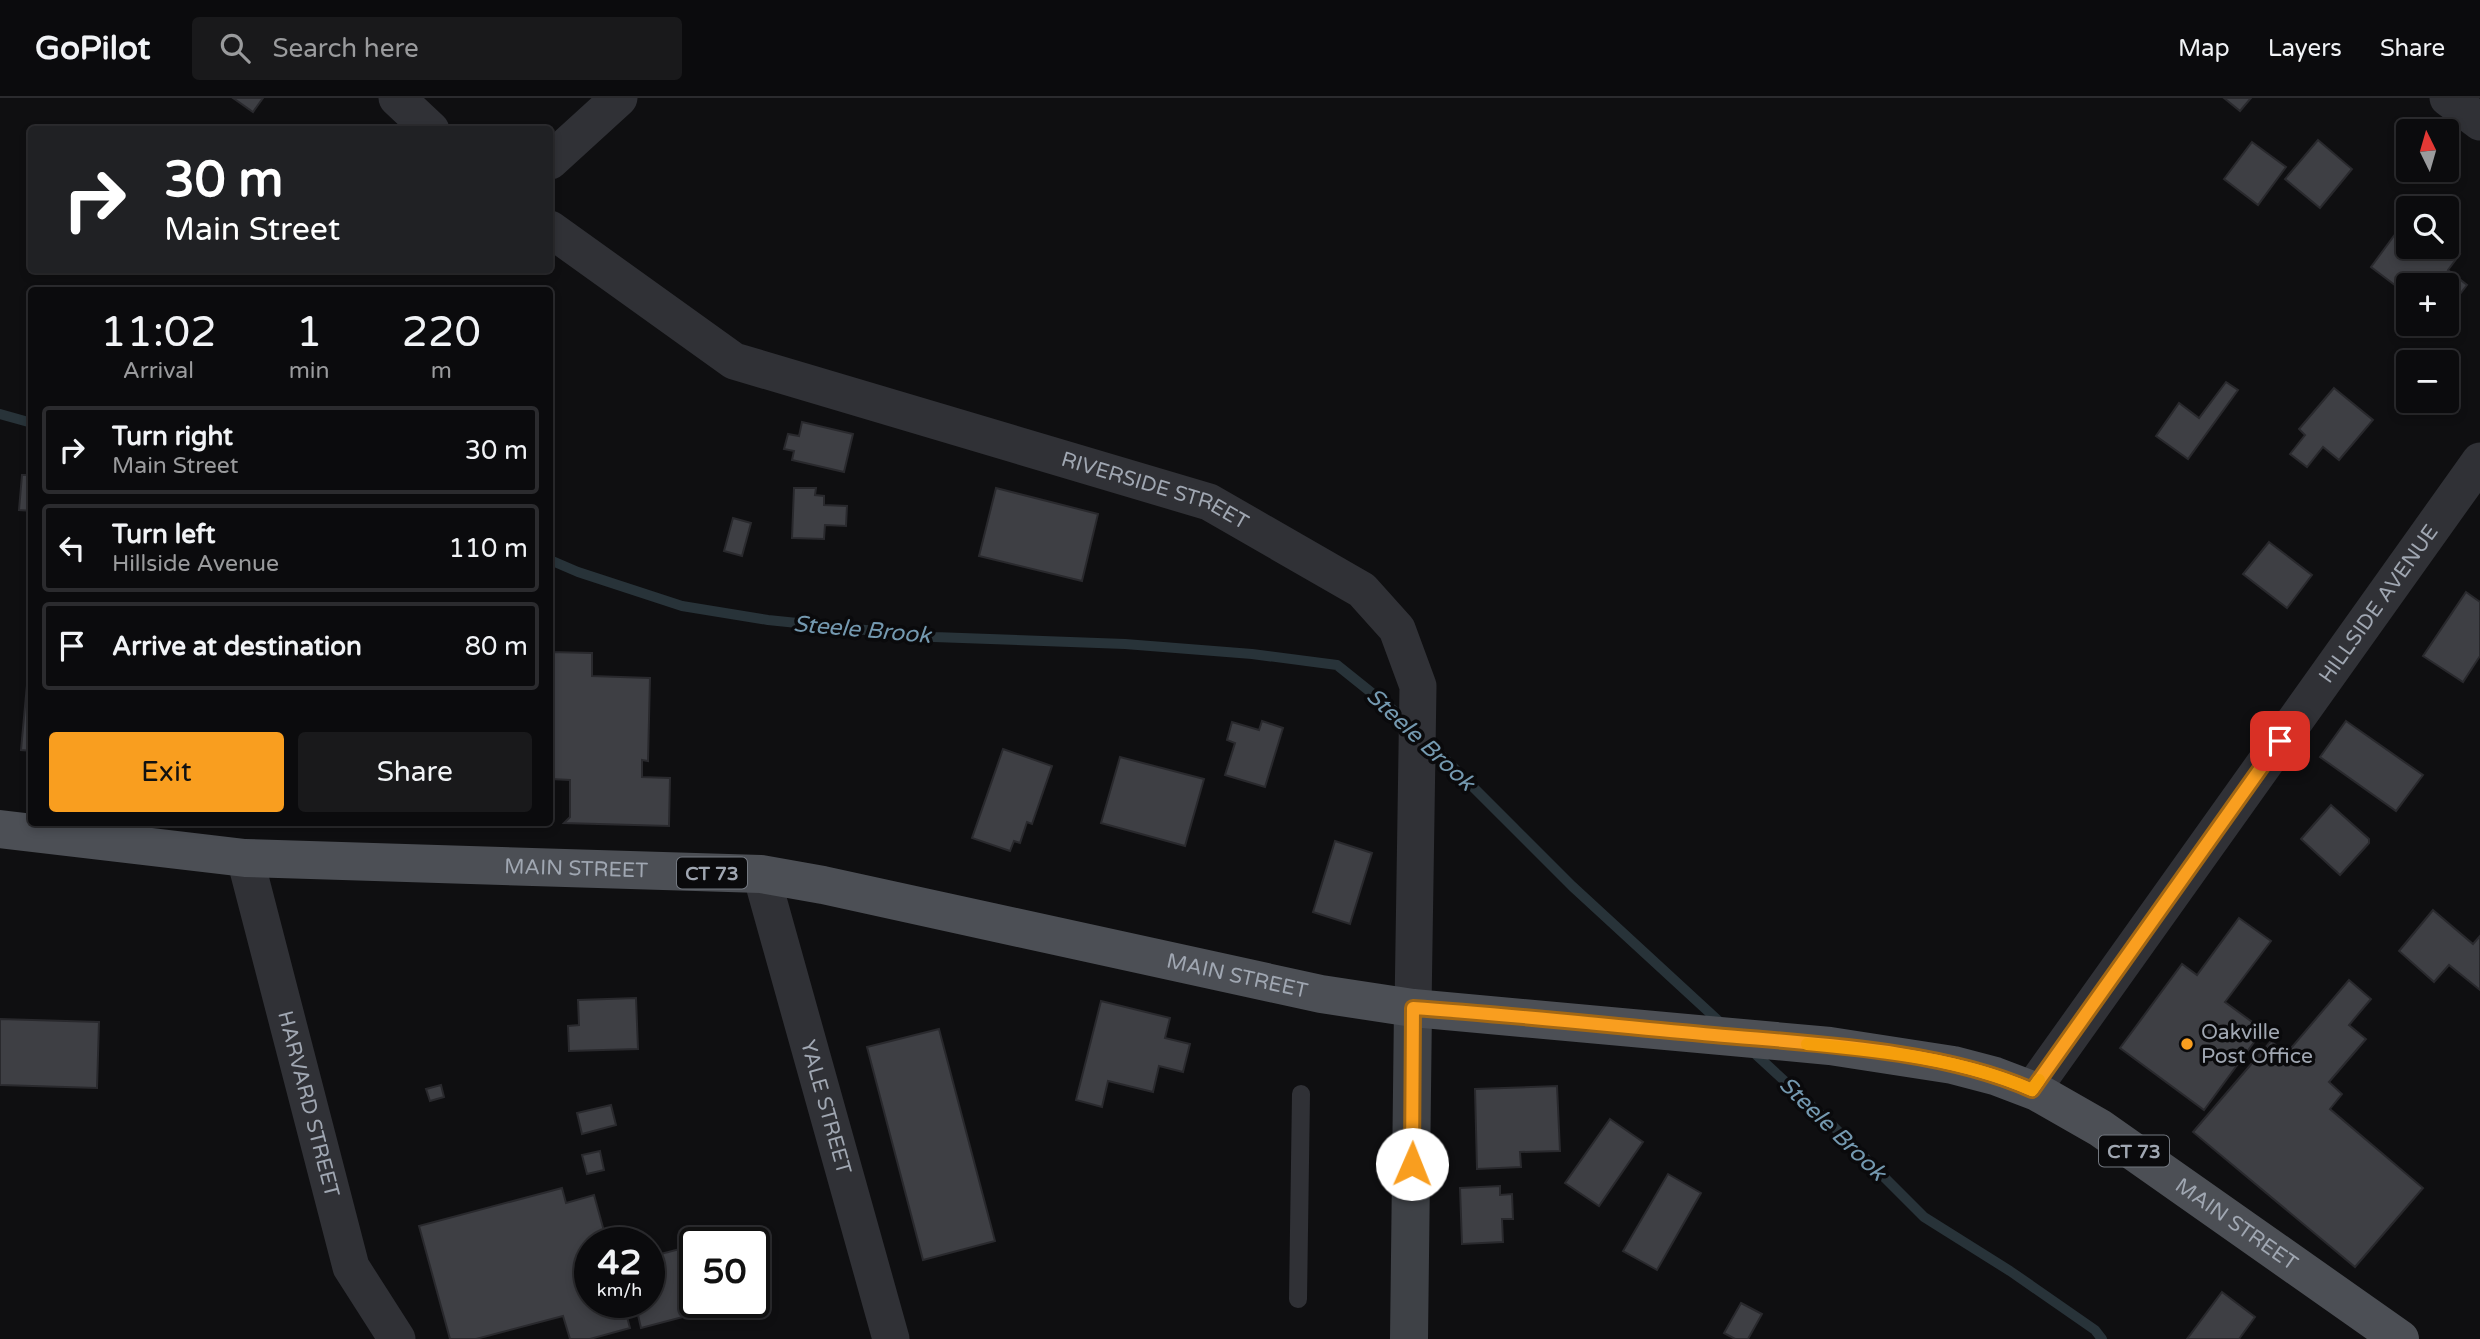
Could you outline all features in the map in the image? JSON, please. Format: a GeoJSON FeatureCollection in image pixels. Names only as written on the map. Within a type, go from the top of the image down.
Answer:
{"type":"FeatureCollection","features":[{"type":"Feature","properties":{"kind":"main road","name":"MAIN STREET"},"geometry":{"type":"LineString","coordinates":[[0,829],[245,858],[761,874],[822,885],[1321,995],[1413,1008],[1830,1046],[1953,1065],[1996,1076],[2032,1090],[2101,1128],[2400,1339]]}},
{"type":"Feature","properties":{"kind":"main road"},"geometry":{"type":"LineString","coordinates":[[1409,1339],[1413,1008]]}},
{"type":"Feature","properties":{"kind":"street"},"geometry":{"type":"LineString","coordinates":[[397,98],[428,126]]}},
{"type":"Feature","properties":{"kind":"street"},"geometry":{"type":"LineString","coordinates":[[553,158],[619,98]]}},
{"type":"Feature","properties":{"kind":"street"},"geometry":{"type":"LineString","coordinates":[[2448,98],[2480,122]]}},
{"type":"Feature","properties":{"kind":"street","name":"RIVERSIDE STREET"},"geometry":{"type":"LineString","coordinates":[[553,231],[734,361],[1209,502],[1362,590],[1398,629],[1418,686],[1413,1008]]}},
{"type":"Feature","properties":{"kind":"street","name":"HILLSIDE AVENUE"},"geometry":{"type":"LineString","coordinates":[[2032,1090],[2480,461]]}},
{"type":"Feature","properties":{"kind":"street","name":"HARVARD STREET"},"geometry":{"type":"LineString","coordinates":[[245,858],[351,1267],[397,1339]]}},
{"type":"Feature","properties":{"kind":"street","name":"YALE STREET"},"geometry":{"type":"LineString","coordinates":[[761,874],[891,1339]]}},
{"type":"Feature","properties":{"kind":"lane"},"geometry":{"type":"LineString","coordinates":[[1298,1299],[1301,1094]]}},
{"type":"Feature","properties":{"kind":"building"},"geometry":{"type":"Polygon","coordinates":[[[233,98],[263,98],[253,112],[233,98]]]}},
{"type":"Feature","properties":{"kind":"building"},"geometry":{"type":"Polygon","coordinates":[[[2224,98],[2251,98],[2240,111],[2224,98]]]}},
{"type":"Feature","properties":{"kind":"building"},"geometry":{"type":"Polygon","coordinates":[[[2318,140],[2352,169],[2320,208],[2285,179],[2318,140]]]}},
{"type":"Feature","properties":{"kind":"building"},"geometry":{"type":"Polygon","coordinates":[[[2252,142],[2286,167],[2258,205],[2224,179],[2252,142]]]}},
{"type":"Feature","properties":{"kind":"building"},"geometry":{"type":"Polygon","coordinates":[[[2396,233],[2396,259],[2456,259],[2448,270],[2452,273],[2396,273],[2396,286],[2371,267],[2396,233]]]}},
{"type":"Feature","properties":{"kind":"building"},"geometry":{"type":"Polygon","coordinates":[[[2459,279],[2467,285],[2459,295],[2459,279]]]}},
{"type":"Feature","properties":{"kind":"building"},"geometry":{"type":"Polygon","coordinates":[[[2226,382],[2238,390],[2188,459],[2156,436],[2179,403],[2199,418],[2226,382]]]}},
{"type":"Feature","properties":{"kind":"building"},"geometry":{"type":"Polygon","coordinates":[[[2334,388],[2373,420],[2339,460],[2323,447],[2307,467],[2290,454],[2305,435],[2299,429],[2334,388]]]}},
{"type":"Feature","properties":{"kind":"building"},"geometry":{"type":"Polygon","coordinates":[[[802,422],[853,434],[844,472],[792,460],[794,451],[784,449],[788,434],[799,436],[802,422]]]}},
{"type":"Feature","properties":{"kind":"building"},"geometry":{"type":"Polygon","coordinates":[[[22,475],[28,475],[28,511],[19,510],[22,475]]]}},
{"type":"Feature","properties":{"kind":"building"},"geometry":{"type":"Polygon","coordinates":[[[794,488],[816,488],[815,495],[824,496],[824,505],[847,506],[846,526],[825,525],[824,539],[792,538],[794,488]]]}},
{"type":"Feature","properties":{"kind":"building"},"geometry":{"type":"Polygon","coordinates":[[[996,488],[1098,514],[1082,581],[979,556],[996,488]]]}},
{"type":"Feature","properties":{"kind":"building"},"geometry":{"type":"Polygon","coordinates":[[[733,518],[751,523],[742,556],[724,551],[733,518]]]}},
{"type":"Feature","properties":{"kind":"building"},"geometry":{"type":"Polygon","coordinates":[[[2269,542],[2312,575],[2287,608],[2243,574],[2269,542]]]}},
{"type":"Feature","properties":{"kind":"building"},"geometry":{"type":"Polygon","coordinates":[[[2466,592],[2480,602],[2480,656],[2463,682],[2423,656],[2466,592]]]}},
{"type":"Feature","properties":{"kind":"building"},"geometry":{"type":"Polygon","coordinates":[[[553,652],[592,653],[592,676],[650,678],[648,761],[642,760],[642,777],[670,778],[669,826],[564,823],[570,817],[570,780],[553,779],[553,652]]]}},
{"type":"Feature","properties":{"kind":"building"},"geometry":{"type":"Polygon","coordinates":[[[28,674],[28,751],[21,750],[28,674]]]}},
{"type":"Feature","properties":{"kind":"building"},"geometry":{"type":"Polygon","coordinates":[[[1262,721],[1283,728],[1265,787],[1225,775],[1235,743],[1227,740],[1232,722],[1259,730],[1262,721]]]}},
{"type":"Feature","properties":{"kind":"building"},"geometry":{"type":"Polygon","coordinates":[[[2346,721],[2423,775],[2396,811],[2320,757],[2346,721]]]}},
{"type":"Feature","properties":{"kind":"building"},"geometry":{"type":"Polygon","coordinates":[[[1003,749],[1052,766],[1032,824],[1027,822],[1020,843],[1014,841],[1010,851],[972,838],[1003,749]]]}},
{"type":"Feature","properties":{"kind":"building"},"geometry":{"type":"Polygon","coordinates":[[[1120,757],[1204,779],[1185,846],[1101,823],[1120,757]]]}},
{"type":"Feature","properties":{"kind":"building"},"geometry":{"type":"Polygon","coordinates":[[[2331,805],[2369,839],[2369,843],[2340,875],[2301,839],[2331,805]]]}},
{"type":"Feature","properties":{"kind":"building"},"geometry":{"type":"Polygon","coordinates":[[[1335,841],[1372,853],[1350,924],[1313,912],[1335,841]]]}},
{"type":"Feature","properties":{"kind":"building"},"geometry":{"type":"Polygon","coordinates":[[[2433,910],[2473,944],[2480,936],[2480,990],[2449,965],[2434,982],[2399,951],[2433,910]]]}},
{"type":"Feature","properties":{"kind":"building"},"geometry":{"type":"Polygon","coordinates":[[[2239,918],[2271,941],[2225,1002],[2263,1030],[2204,1110],[2120,1048],[2182,964],[2197,975],[2239,918]]]}},
{"type":"Feature","properties":{"kind":"building"},"geometry":{"type":"Polygon","coordinates":[[[2349,980],[2371,999],[2349,1025],[2366,1039],[2329,1082],[2342,1094],[2330,1109],[2423,1188],[2355,1267],[2193,1132],[2271,1041],[2286,1054],[2349,980]]]}},
{"type":"Feature","properties":{"kind":"building"},"geometry":{"type":"Polygon","coordinates":[[[636,998],[638,1049],[569,1051],[568,1026],[579,1025],[578,1000],[636,998]]]}},
{"type":"Feature","properties":{"kind":"building"},"geometry":{"type":"Polygon","coordinates":[[[1101,1001],[1170,1018],[1165,1038],[1190,1044],[1183,1072],[1159,1066],[1153,1092],[1108,1081],[1102,1107],[1076,1100],[1101,1001]]]}},
{"type":"Feature","properties":{"kind":"building"},"geometry":{"type":"Polygon","coordinates":[[[0,1019],[99,1022],[97,1088],[0,1085],[0,1019]]]}},
{"type":"Feature","properties":{"kind":"building"},"geometry":{"type":"Polygon","coordinates":[[[939,1029],[995,1241],[923,1260],[867,1047],[939,1029]]]}},
{"type":"Feature","properties":{"kind":"building"},"geometry":{"type":"Polygon","coordinates":[[[441,1085],[444,1097],[430,1101],[426,1089],[441,1085]]]}},
{"type":"Feature","properties":{"kind":"building"},"geometry":{"type":"Polygon","coordinates":[[[1557,1086],[1560,1151],[1520,1152],[1521,1167],[1477,1169],[1475,1089],[1557,1086]]]}},
{"type":"Feature","properties":{"kind":"building"},"geometry":{"type":"Polygon","coordinates":[[[611,1105],[616,1125],[582,1134],[577,1113],[611,1105]]]}},
{"type":"Feature","properties":{"kind":"building"},"geometry":{"type":"Polygon","coordinates":[[[1610,1119],[1643,1142],[1599,1206],[1565,1183],[1610,1119]]]}},
{"type":"Feature","properties":{"kind":"building"},"geometry":{"type":"Polygon","coordinates":[[[600,1151],[604,1170],[587,1174],[582,1155],[600,1151]]]}},
{"type":"Feature","properties":{"kind":"building"},"geometry":{"type":"Polygon","coordinates":[[[1668,1174],[1701,1193],[1657,1270],[1623,1251],[1668,1174]]]}},
{"type":"Feature","properties":{"kind":"building"},"geometry":{"type":"Polygon","coordinates":[[[1500,1186],[1500,1195],[1512,1194],[1513,1219],[1502,1219],[1503,1242],[1462,1244],[1460,1188],[1500,1186]]]}},
{"type":"Feature","properties":{"kind":"building"},"geometry":{"type":"Polygon","coordinates":[[[562,1188],[566,1203],[594,1195],[603,1227],[574,1227],[574,1318],[627,1318],[630,1328],[590,1339],[570,1339],[563,1316],[476,1339],[450,1339],[419,1226],[562,1188]]]}},
{"type":"Feature","properties":{"kind":"building"},"geometry":{"type":"Polygon","coordinates":[[[679,1249],[679,1318],[641,1328],[639,1318],[665,1318],[665,1253],[679,1249]]]}},
{"type":"Feature","properties":{"kind":"building"},"geometry":{"type":"Polygon","coordinates":[[[2222,1292],[2255,1317],[2239,1339],[2187,1339],[2222,1292]]]}},
{"type":"Feature","properties":{"kind":"building"},"geometry":{"type":"Polygon","coordinates":[[[1741,1303],[1762,1314],[1748,1339],[1735,1339],[1724,1333],[1741,1303]]]}},
{"type":"Feature","properties":{"kind":"waterway","name":"Steele Brook"},"geometry":{"type":"LineString","coordinates":[[0,414],[28,422]]}},
{"type":"Feature","properties":{"kind":"waterway","name":"Steele Brook"},"geometry":{"type":"LineString","coordinates":[[553,561],[682,606],[768,620],[934,637],[1125,644],[1252,654],[1337,665],[1408,722]]}},
{"type":"Feature","properties":{"kind":"waterway","name":"Steele Brook"},"geometry":{"type":"LineString","coordinates":[[1427,741],[1572,886],[1723,1025]]}},
{"type":"Feature","properties":{"kind":"waterway","name":"Steele Brook"},"geometry":{"type":"LineString","coordinates":[[1751,1050],[1830,1123],[1924,1217],[2010,1271],[2095,1330],[2102,1339]]}},
{"type":"Feature","properties":{"kind":"slow traffic"},"geometry":{"type":"LineString","coordinates":[[1807,1044],[1953,1065],[1996,1076],[2032,1090],[2039,1080]]}},
{"type":"Feature","properties":{"kind":"place","name":"Oakville Post Office"},"geometry":{"type":"Point","coordinates":[2187,1044]}},
{"type":"Feature","properties":{"kind":"route"},"geometry":{"type":"LineString","coordinates":[[1412,1164],[1413,1008],[1851,1048],[1953,1065],[1996,1076],[2032,1090],[2280,741]]}}]}
